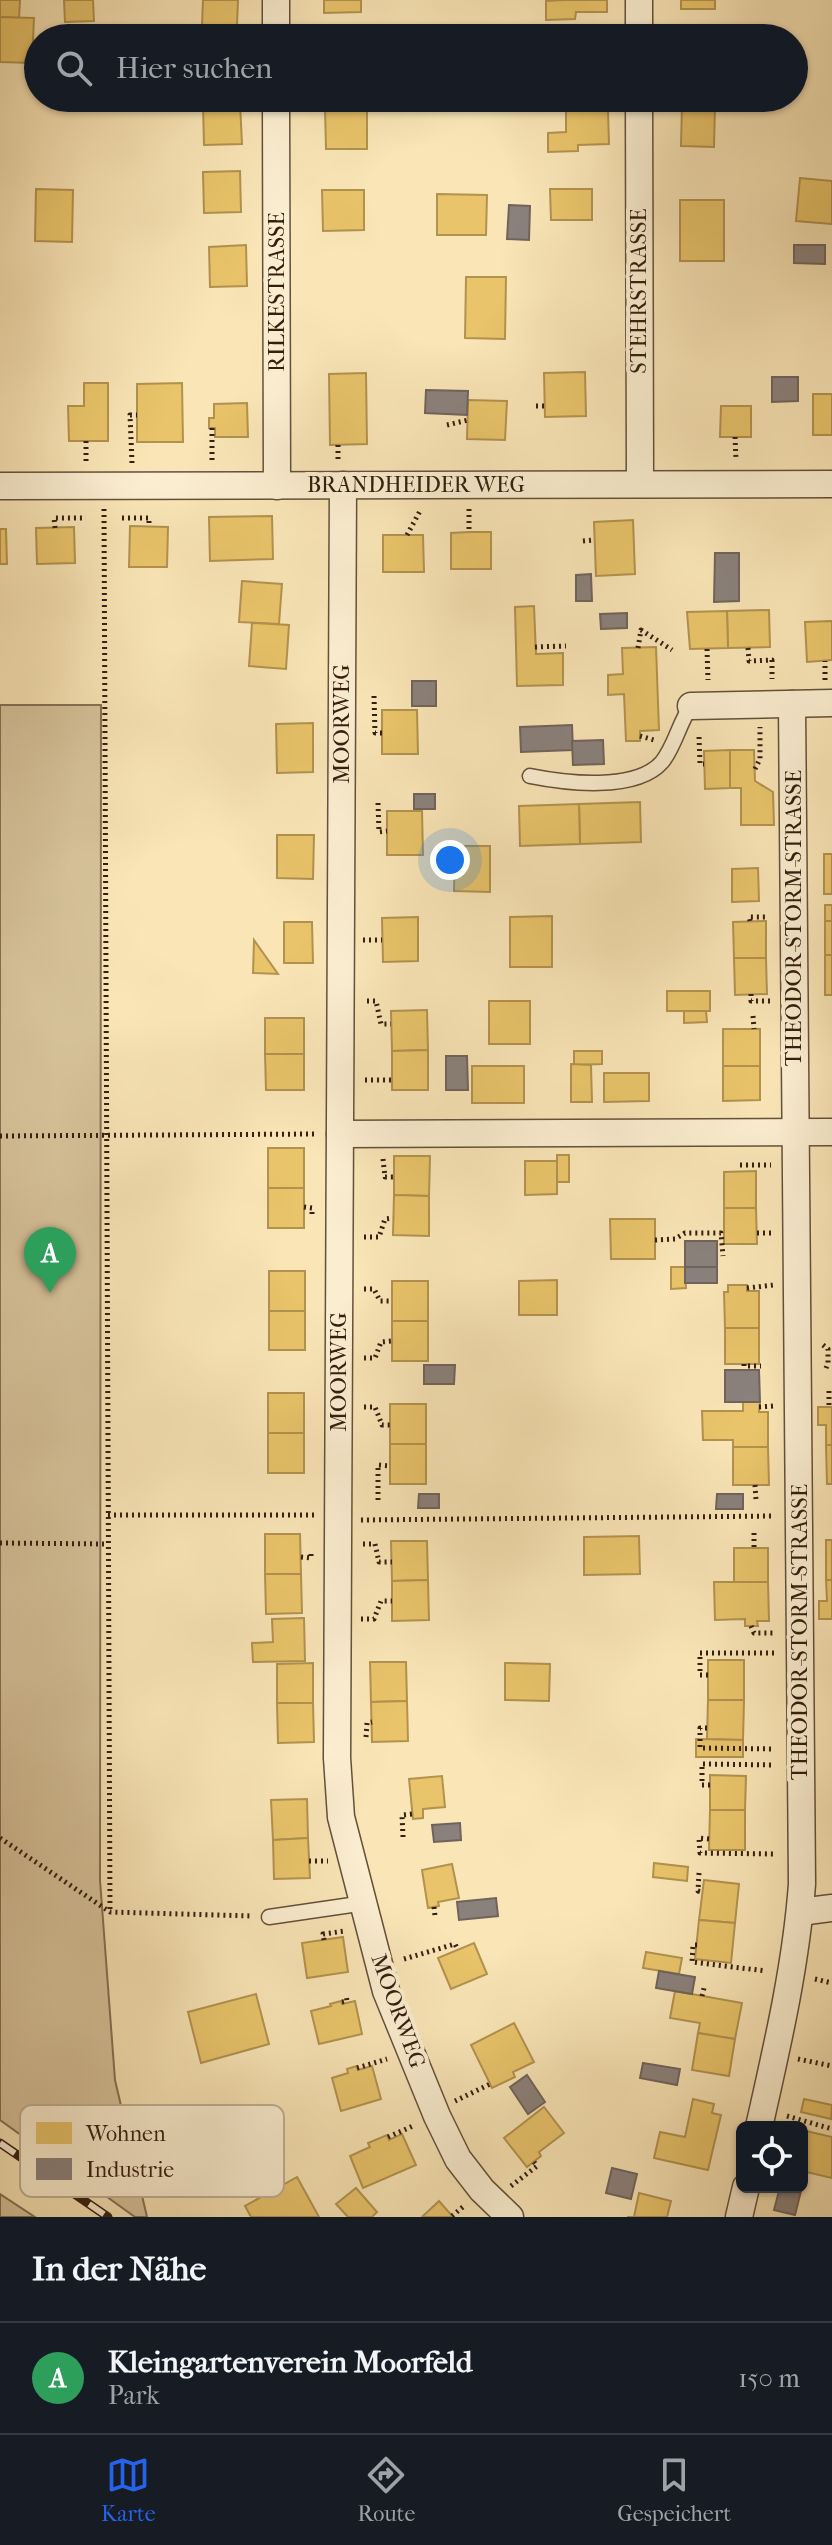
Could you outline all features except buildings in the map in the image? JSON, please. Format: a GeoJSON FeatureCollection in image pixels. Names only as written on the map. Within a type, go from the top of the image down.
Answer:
{"type":"FeatureCollection","features":[{"type":"Feature","properties":{"kind":"street"},"geometry":{"type":"LineString","coordinates":[[276,0],[276,24]]}},
{"type":"Feature","properties":{"kind":"street"},"geometry":{"type":"LineString","coordinates":[[639,0],[639,24]]}},
{"type":"Feature","properties":{"kind":"street","name":"RILKESTRASSE"},"geometry":{"type":"LineString","coordinates":[[276,112],[277,486]]}},
{"type":"Feature","properties":{"kind":"street","name":"STEHRSTRASSE"},"geometry":{"type":"LineString","coordinates":[[639,112],[640,484]]}},
{"type":"Feature","properties":{"kind":"street","name":"BRANDHEIDER WEG"},"geometry":{"type":"LineString","coordinates":[[0,486],[832,484]]}},
{"type":"Feature","properties":{"kind":"street","name":"MOORWEG"},"geometry":{"type":"LineString","coordinates":[[343,485],[337,1758],[341,1817],[386,1991],[458,2159],[501,2209]]}},
{"type":"Feature","properties":{"kind":"street"},"geometry":{"type":"LineString","coordinates":[[691,706],[832,703]]}},
{"type":"Feature","properties":{"kind":"street","name":"THEODOR-STORM-STRASSE"},"geometry":{"type":"LineString","coordinates":[[761,2118],[791,1974],[800,1912],[802,1854],[796,1132],[775,704]]}},
{"type":"Feature","properties":{"kind":"street"},"geometry":{"type":"LineString","coordinates":[[340,1134],[832,1132]]}},
{"type":"Feature","properties":{"kind":"street"},"geometry":{"type":"LineString","coordinates":[[800,1912],[832,1908]]}},
{"type":"Feature","properties":{"kind":"street"},"geometry":{"type":"LineString","coordinates":[[739,2217],[745,2193]]}},
{"type":"Feature","properties":{"kind":"lane"},"geometry":{"type":"LineString","coordinates":[[530,776],[559,782],[633,780],[651,773],[664,760],[691,706]]}},
{"type":"Feature","properties":{"kind":"lane"},"geometry":{"type":"LineString","coordinates":[[269,1917],[365,1903]]}},
{"type":"Feature","properties":{"kind":"path"},"geometry":{"type":"LineString","coordinates":[[536,406],[545,406]]}},
{"type":"Feature","properties":{"kind":"path"},"geometry":{"type":"LineString","coordinates":[[132,486],[130,415],[137,415]]}},
{"type":"Feature","properties":{"kind":"path"},"geometry":{"type":"LineString","coordinates":[[447,425],[468,420]]}},
{"type":"Feature","properties":{"kind":"path"},"geometry":{"type":"LineString","coordinates":[[104,486],[110,1912]]}},
{"type":"Feature","properties":{"kind":"path"},"geometry":{"type":"LineString","coordinates":[[55,528],[54,518],[86,518]]}},
{"type":"Feature","properties":{"kind":"path"},"geometry":{"type":"LineString","coordinates":[[122,518],[149,518],[149,526]]}},
{"type":"Feature","properties":{"kind":"path"},"geometry":{"type":"LineString","coordinates":[[583,541],[594,540]]}},
{"type":"Feature","properties":{"kind":"path"},"geometry":{"type":"LineString","coordinates":[[638,648],[641,630],[672,650]]}},
{"type":"Feature","properties":{"kind":"path"},"geometry":{"type":"LineString","coordinates":[[535,647],[566,646]]}},
{"type":"Feature","properties":{"kind":"path"},"geometry":{"type":"LineString","coordinates":[[748,648],[749,661],[772,660],[775,704],[755,769]]}},
{"type":"Feature","properties":{"kind":"path"},"geometry":{"type":"LineString","coordinates":[[374,696],[375,733],[382,733]]}},
{"type":"Feature","properties":{"kind":"path"},"geometry":{"type":"LineString","coordinates":[[378,803],[379,832],[387,831]]}},
{"type":"Feature","properties":{"kind":"path"},"geometry":{"type":"LineString","coordinates":[[753,1016],[754,1029]]}},
{"type":"Feature","properties":{"kind":"path"},"geometry":{"type":"LineString","coordinates":[[0,1136],[340,1134]]}},
{"type":"Feature","properties":{"kind":"path"},"geometry":{"type":"LineString","coordinates":[[339,1237],[379,1237],[385,1219],[393,1218]]}},
{"type":"Feature","properties":{"kind":"path"},"geometry":{"type":"LineString","coordinates":[[655,1240],[675,1239],[685,1233],[721,1233],[723,1256]]}},
{"type":"Feature","properties":{"kind":"path"},"geometry":{"type":"LineString","coordinates":[[744,1364],[761,1366]]}},
{"type":"Feature","properties":{"kind":"path"},"geometry":{"type":"LineString","coordinates":[[829,1391],[829,1407]]}},
{"type":"Feature","properties":{"kind":"path"},"geometry":{"type":"LineString","coordinates":[[378,1500],[378,1465],[390,1466]]}},
{"type":"Feature","properties":{"kind":"path"},"geometry":{"type":"LineString","coordinates":[[755,1485],[756,1500]]}},
{"type":"Feature","properties":{"kind":"path"},"geometry":{"type":"LineString","coordinates":[[108,1515],[338,1526],[799,1515]]}},
{"type":"Feature","properties":{"kind":"path"},"geometry":{"type":"LineString","coordinates":[[338,1526],[375,1544],[379,1562],[392,1562]]}},
{"type":"Feature","properties":{"kind":"path"},"geometry":{"type":"LineString","coordinates":[[754,1533],[754,1548]]}},
{"type":"Feature","properties":{"kind":"path"},"geometry":{"type":"LineString","coordinates":[[0,1543],[108,1544]]}},
{"type":"Feature","properties":{"kind":"path"},"geometry":{"type":"LineString","coordinates":[[338,1620],[374,1619],[381,1601],[392,1601]]}},
{"type":"Feature","properties":{"kind":"path"},"geometry":{"type":"LineString","coordinates":[[708,1675],[700,1675],[700,1653],[800,1653]]}},
{"type":"Feature","properties":{"kind":"path"},"geometry":{"type":"LineString","coordinates":[[707,1728],[700,1728],[700,1748],[801,1757]]}},
{"type":"Feature","properties":{"kind":"path"},"geometry":{"type":"LineString","coordinates":[[710,1785],[702,1785],[702,1764],[801,1757]]}},
{"type":"Feature","properties":{"kind":"path"},"geometry":{"type":"LineString","coordinates":[[403,1837],[402,1815],[413,1814]]}},
{"type":"Feature","properties":{"kind":"path"},"geometry":{"type":"LineString","coordinates":[[0,1838],[110,1912],[269,1917]]}},
{"type":"Feature","properties":{"kind":"path"},"geometry":{"type":"LineString","coordinates":[[709,1839],[699,1838],[700,1853],[802,1854]]}},
{"type":"Feature","properties":{"kind":"path"},"geometry":{"type":"LineString","coordinates":[[699,1873],[698,1891],[702,1892]]}},
{"type":"Feature","properties":{"kind":"path"},"geometry":{"type":"LineString","coordinates":[[434,1907],[435,1916]]}},
{"type":"Feature","properties":{"kind":"path"},"geometry":{"type":"LineString","coordinates":[[378,1966],[455,1944],[458,1950]]}},
{"type":"Feature","properties":{"kind":"path"},"geometry":{"type":"LineString","coordinates":[[697,1945],[693,1945],[692,1962],[791,1974]]}},
{"type":"Feature","properties":{"kind":"path"},"geometry":{"type":"LineString","coordinates":[[702,1996],[704,1988]]}},
{"type":"Feature","properties":{"kind":"path"},"geometry":{"type":"LineString","coordinates":[[342,2002],[347,2001],[346,1995]]}},
{"type":"Feature","properties":{"kind":"path"},"geometry":{"type":"LineString","coordinates":[[435,2111],[490,2084]]}},
{"type":"Feature","properties":{"kind":"path"},"geometry":{"type":"LineString","coordinates":[[761,2118],[832,2129]]}},
{"type":"Feature","properties":{"kind":"path"},"geometry":{"type":"LineString","coordinates":[[823,2134],[825,2126]]}},
{"type":"Feature","properties":{"kind":"path"},"geometry":{"type":"LineString","coordinates":[[501,2209],[537,2166],[534,2162]]}},
{"type":"Feature","properties":{"kind":"shaded area"},"geometry":{"type":"Polygon","coordinates":[[[0,705],[101,705],[100,1880],[115,2080],[121,2105],[20,2105],[20,2134],[0,2120],[0,705]]]}},
{"type":"Feature","properties":{"kind":"shaded area"},"geometry":{"type":"Polygon","coordinates":[[[0,2194],[35,2217],[0,2217],[0,2194]]]}},
{"type":"Feature","properties":{"kind":"shaded area"},"geometry":{"type":"Polygon","coordinates":[[[107,2197],[142,2197],[147,2217],[135,2217],[107,2197]]]}},
{"type":"Feature","properties":{"kind":"railway"},"geometry":{"type":"LineString","coordinates":[[0,2143],[20,2157]]}},
{"type":"Feature","properties":{"kind":"railway"},"geometry":{"type":"LineString","coordinates":[[79,2197],[108,2217]]}},
{"type":"Feature","properties":{"kind":"place","name":"Kleingartenverein Moorfeld"},"geometry":{"type":"Point","coordinates":[50,1293]}}]}
